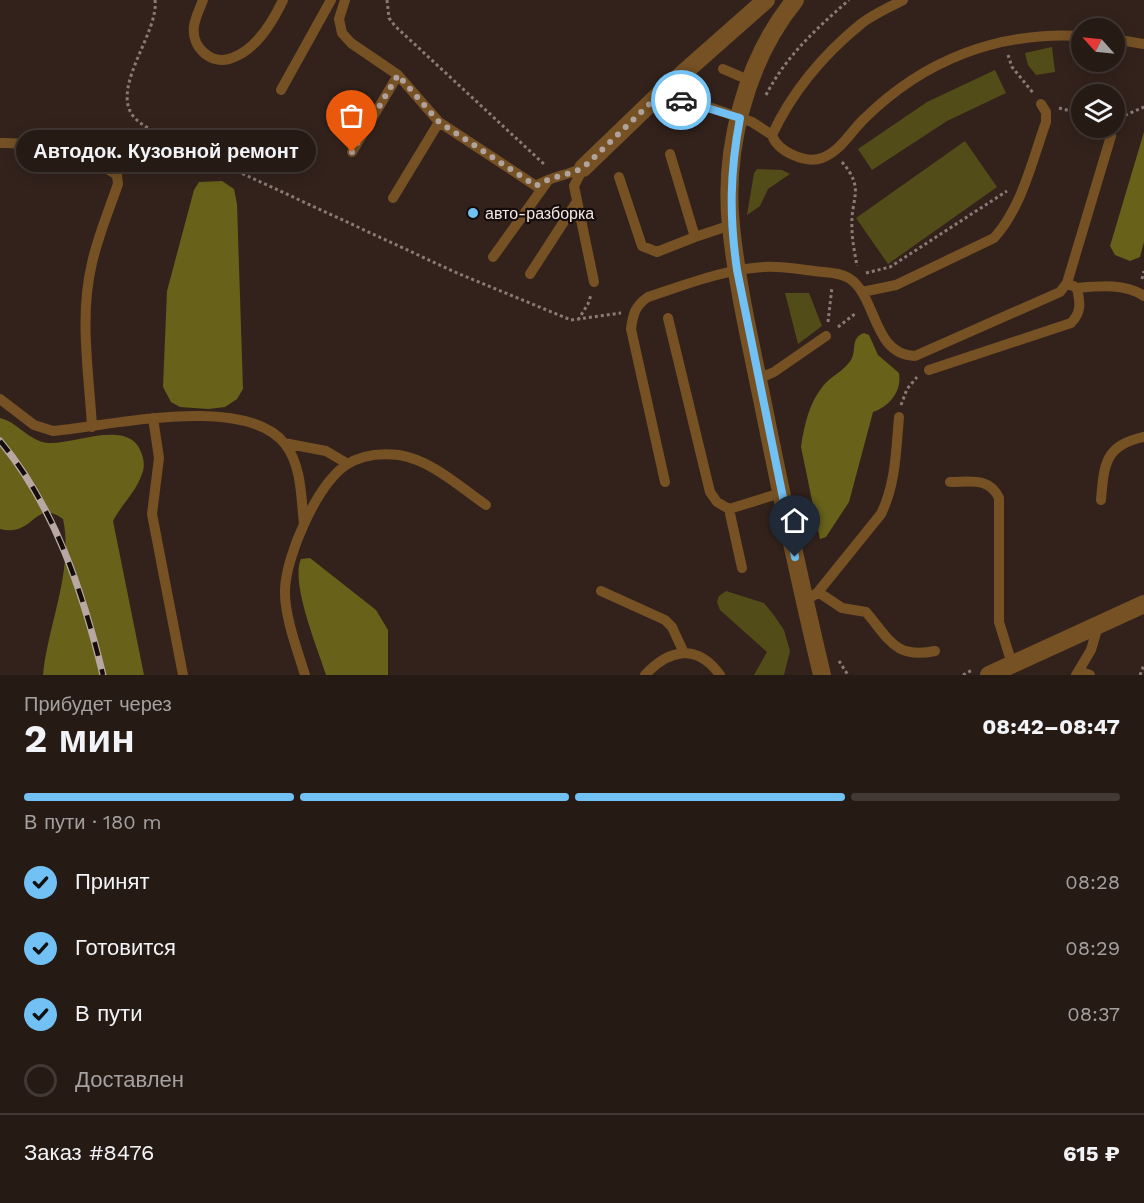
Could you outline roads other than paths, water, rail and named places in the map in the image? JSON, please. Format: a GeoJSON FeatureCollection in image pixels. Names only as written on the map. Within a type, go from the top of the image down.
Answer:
{"type":"FeatureCollection","features":[{"type":"Feature","properties":{"kind":"street"},"geometry":{"type":"LineString","coordinates":[[583,168],[663,91],[766,0]]}},
{"type":"Feature","properties":{"kind":"street"},"geometry":{"type":"LineString","coordinates":[[795,0],[781,18],[762,53],[740,118],[731,164],[731,225],[737,270],[781,493],[812,596],[822,675]]}},
{"type":"Feature","properties":{"kind":"street"},"geometry":{"type":"LineString","coordinates":[[989,675],[1144,604]]}},
{"type":"Feature","properties":{"kind":"lane"},"geometry":{"type":"LineString","coordinates":[[203,0],[194,25],[194,39],[202,52],[220,60],[232,59],[253,44],[270,23],[283,0]]}},
{"type":"Feature","properties":{"kind":"lane"},"geometry":{"type":"LineString","coordinates":[[281,90],[331,0]]}},
{"type":"Feature","properties":{"kind":"lane"},"geometry":{"type":"LineString","coordinates":[[345,0],[339,19],[342,33],[398,75],[439,122],[536,186],[550,177],[568,175],[583,168]]}},
{"type":"Feature","properties":{"kind":"lane"},"geometry":{"type":"LineString","coordinates":[[772,135],[796,92],[824,60],[863,22],[903,0]]}},
{"type":"Feature","properties":{"kind":"lane"},"geometry":{"type":"LineString","coordinates":[[663,91],[676,98],[740,118],[772,135],[775,143],[787,152],[807,159],[819,159],[834,152],[865,118],[917,75],[971,49],[1045,36],[1071,36]]}},
{"type":"Feature","properties":{"kind":"lane"},"geometry":{"type":"LineString","coordinates":[[1125,41],[1144,44]]}},
{"type":"Feature","properties":{"kind":"lane"},"geometry":{"type":"LineString","coordinates":[[723,69],[751,81]]}},
{"type":"Feature","properties":{"kind":"lane"},"geometry":{"type":"LineString","coordinates":[[352,152],[398,75]]}},
{"type":"Feature","properties":{"kind":"lane"},"geometry":{"type":"LineString","coordinates":[[862,292],[896,285],[994,238],[1005,226],[1046,122],[1046,112],[1041,104]]}},
{"type":"Feature","properties":{"kind":"lane"},"geometry":{"type":"LineString","coordinates":[[393,198],[439,122]]}},
{"type":"Feature","properties":{"kind":"lane"},"geometry":{"type":"LineString","coordinates":[[929,370],[1071,323],[1078,317],[1081,306],[1072,286],[1110,138]]}},
{"type":"Feature","properties":{"kind":"lane"},"geometry":{"type":"LineString","coordinates":[[0,143],[37,144],[91,162],[117,175],[118,184],[92,262],[87,291],[86,351],[92,427]]}},
{"type":"Feature","properties":{"kind":"lane"},"geometry":{"type":"LineString","coordinates":[[670,154],[695,237]]}},
{"type":"Feature","properties":{"kind":"lane"},"geometry":{"type":"LineString","coordinates":[[583,168],[574,186],[594,282]]}},
{"type":"Feature","properties":{"kind":"lane"},"geometry":{"type":"LineString","coordinates":[[493,257],[550,177]]}},
{"type":"Feature","properties":{"kind":"lane"},"geometry":{"type":"LineString","coordinates":[[619,177],[642,246],[657,252],[731,225]]}},
{"type":"Feature","properties":{"kind":"lane"},"geometry":{"type":"LineString","coordinates":[[530,274],[576,202]]}},
{"type":"Feature","properties":{"kind":"lane"},"geometry":{"type":"LineString","coordinates":[[665,482],[631,329],[633,311],[648,297],[737,270],[767,267],[834,273],[845,276],[862,292],[892,348],[901,354],[915,356],[1072,286],[1129,289],[1144,296]]}},
{"type":"Feature","properties":{"kind":"lane"},"geometry":{"type":"LineString","coordinates":[[668,318],[711,492],[717,502],[729,509],[781,493]]}},
{"type":"Feature","properties":{"kind":"lane"},"geometry":{"type":"LineString","coordinates":[[758,379],[774,372],[826,336]]}},
{"type":"Feature","properties":{"kind":"lane"},"geometry":{"type":"LineString","coordinates":[[0,399],[34,425],[53,431],[176,415],[244,419],[284,443],[326,451],[348,464]]}},
{"type":"Feature","properties":{"kind":"lane"},"geometry":{"type":"LineString","coordinates":[[899,417],[893,483],[888,499],[868,531],[812,596],[842,608],[866,612],[900,651],[918,654],[935,651]]}},
{"type":"Feature","properties":{"kind":"lane"},"geometry":{"type":"LineString","coordinates":[[153,418],[159,458],[152,514],[183,675]]}},
{"type":"Feature","properties":{"kind":"lane"},"geometry":{"type":"LineString","coordinates":[[1101,500],[1103,472],[1110,453],[1124,441],[1144,436]]}},
{"type":"Feature","properties":{"kind":"lane"},"geometry":{"type":"LineString","coordinates":[[284,443],[297,470],[304,524]]}},
{"type":"Feature","properties":{"kind":"lane"},"geometry":{"type":"LineString","coordinates":[[305,675],[296,647],[285,592],[289,566],[304,524],[333,476],[348,464],[373,454],[413,459],[442,474],[486,505]]}},
{"type":"Feature","properties":{"kind":"lane"},"geometry":{"type":"LineString","coordinates":[[950,482],[982,481],[995,489],[999,498],[999,622],[1012,664]]}},
{"type":"Feature","properties":{"kind":"lane"},"geometry":{"type":"LineString","coordinates":[[729,509],[741,568]]}},
{"type":"Feature","properties":{"kind":"lane"},"geometry":{"type":"LineString","coordinates":[[601,591],[665,620],[672,627],[684,653]]}},
{"type":"Feature","properties":{"kind":"lane"},"geometry":{"type":"LineString","coordinates":[[1090,675],[1077,673],[1094,644],[1098,626]]}},
{"type":"Feature","properties":{"kind":"lane"},"geometry":{"type":"LineString","coordinates":[[646,674],[658,661],[675,653],[684,653],[705,660],[720,675]]}},
{"type":"Feature","properties":{"kind":"railway"},"geometry":{"type":"LineString","coordinates":[[0,441],[36,494],[65,552],[86,613],[103,675]]}},
{"type":"Feature","properties":{"kind":"place","name":"Автодок. Кузовной ремонт"},"geometry":{"type":"Point","coordinates":[352,152]}},
{"type":"Feature","properties":{"kind":"place","name":"авто-разборка"},"geometry":{"type":"Point","coordinates":[473,213]}}]}
